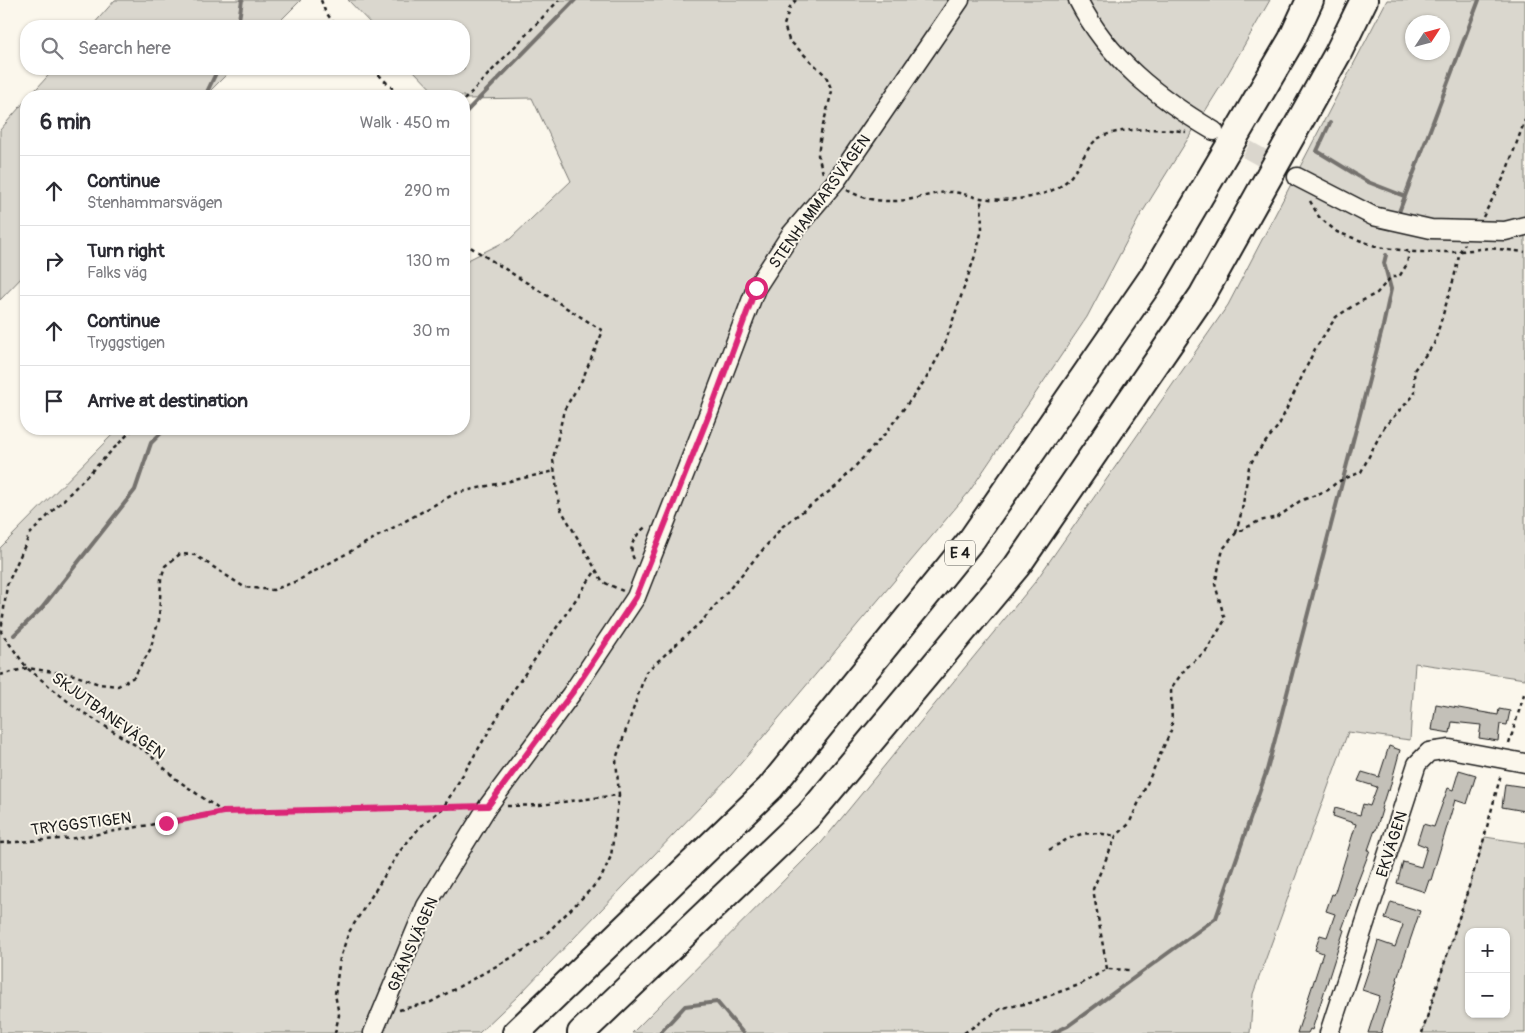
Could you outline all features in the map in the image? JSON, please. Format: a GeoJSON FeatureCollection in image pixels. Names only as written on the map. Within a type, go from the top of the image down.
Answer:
{"type":"FeatureCollection","features":[{"type":"Feature","properties":{"kind":"highway","name":"E 4"},"geometry":{"type":"LineString","coordinates":[[516,1033],[770,788],[972,538],[1152,278],[1292,39],[1310,0]]}},
{"type":"Feature","properties":{"kind":"highway"},"geometry":{"type":"LineString","coordinates":[[581,1033],[809,815],[1018,566],[1202,296],[1338,53],[1364,0]]}},
{"type":"Feature","properties":{"kind":"street","name":"STENHAMMARSVÄGEN"},"geometry":{"type":"LineString","coordinates":[[488,806],[572,693],[636,597],[710,412],[756,288],[791,234],[836,181],[960,0]]}},
{"type":"Feature","properties":{"kind":"street"},"geometry":{"type":"LineString","coordinates":[[1078,0],[1108,46],[1147,86],[1180,110],[1214,130]]}},
{"type":"Feature","properties":{"kind":"street"},"geometry":{"type":"LineString","coordinates":[[1297,177],[1373,216],[1431,229],[1505,230],[1525,226]]}},
{"type":"Feature","properties":{"kind":"street","name":"EKVÄGEN"},"geometry":{"type":"LineString","coordinates":[[1329,1033],[1418,764],[1428,752],[1450,749],[1525,763]]}},
{"type":"Feature","properties":{"kind":"street","name":"GRÄNSVÄGEN"},"geometry":{"type":"LineString","coordinates":[[373,1033],[426,906],[488,806]]}},
{"type":"Feature","properties":{"kind":"path"},"geometry":{"type":"LineString","coordinates":[[321,0],[325,12],[331,20]]}},
{"type":"Feature","properties":{"kind":"path"},"geometry":{"type":"LineString","coordinates":[[470,94],[558,0]]}},
{"type":"Feature","properties":{"kind":"path"},"geometry":{"type":"LineString","coordinates":[[796,0],[790,7],[784,25],[789,40],[826,76],[832,91],[821,133],[818,155],[824,176],[836,181],[849,192],[876,200],[904,200],[953,192],[981,198],[1013,199],[1041,194],[1059,186],[1074,174],[1087,150],[1099,138],[1113,132],[1175,130],[1192,133]]}},
{"type":"Feature","properties":{"kind":"path"},"geometry":{"type":"LineString","coordinates":[[379,75],[394,90]]}},
{"type":"Feature","properties":{"kind":"path"},"geometry":{"type":"LineString","coordinates":[[1476,230],[1504,175],[1525,120]]}},
{"type":"Feature","properties":{"kind":"path"},"geometry":{"type":"LineString","coordinates":[[1304,196],[1310,201],[1319,217],[1337,232],[1378,247],[1409,252],[1460,251],[1490,248],[1525,252]]}},
{"type":"Feature","properties":{"kind":"path"},"geometry":{"type":"LineString","coordinates":[[395,1011],[431,1002],[540,940],[602,876],[611,856],[619,795],[616,759],[646,672],[703,620],[783,526],[838,485],[884,435],[926,379],[944,346],[977,250],[982,229],[981,198]]}},
{"type":"Feature","properties":{"kind":"path"},"geometry":{"type":"LineString","coordinates":[[470,247],[603,331],[582,380],[564,410],[553,459],[559,506],[603,582],[636,597]]}},
{"type":"Feature","properties":{"kind":"path"},"geometry":{"type":"LineString","coordinates":[[1106,969],[1093,889],[1116,836],[1129,824],[1172,728],[1171,688],[1186,668],[1206,651],[1225,620],[1215,584],[1223,549],[1236,533],[1259,521],[1278,517],[1300,501],[1328,490],[1337,482],[1361,472],[1384,427],[1414,394],[1414,370],[1434,344],[1460,251]]}},
{"type":"Feature","properties":{"kind":"path"},"geometry":{"type":"LineString","coordinates":[[1236,533],[1249,467],[1256,454],[1279,425],[1314,349],[1336,317],[1377,293],[1391,277],[1399,277],[1407,264],[1409,252]]}},
{"type":"Feature","properties":{"kind":"path","name":"SKJUTBANEVÄGEN"},"geometry":{"type":"LineString","coordinates":[[127,435],[30,534],[8,585],[0,632],[27,668],[76,708],[148,753],[176,779],[223,812]]}},
{"type":"Feature","properties":{"kind":"path"},"geometry":{"type":"LineString","coordinates":[[0,675],[27,668],[74,675],[99,684],[118,686],[134,677],[150,650],[159,620],[161,579],[165,566],[180,554],[194,555],[244,587],[273,590],[297,581],[456,493],[555,471]]}},
{"type":"Feature","properties":{"kind":"path"},"geometry":{"type":"LineString","coordinates":[[335,1033],[339,1015],[335,994],[340,958],[349,932],[400,851],[420,827],[443,808],[512,691],[596,570]]}},
{"type":"Feature","properties":{"kind":"path"},"geometry":{"type":"LineString","coordinates":[[1422,1033],[1482,846],[1525,691]]}},
{"type":"Feature","properties":{"kind":"path","name":"TRYGGSTIGEN"},"geometry":{"type":"LineString","coordinates":[[0,843],[75,838],[223,812],[540,805],[619,795]]}},
{"type":"Feature","properties":{"kind":"path"},"geometry":{"type":"LineString","coordinates":[[1050,850],[1070,837],[1092,832],[1116,836]]}},
{"type":"Feature","properties":{"kind":"path"},"geometry":{"type":"LineString","coordinates":[[964,1033],[1002,1008],[1030,1003],[1079,985],[1106,969],[1129,970]]}},
{"type":"Feature","properties":{"kind":"shaded area"},"geometry":{"type":"Polygon","coordinates":[[[115,0],[301,0],[281,20],[97,20],[115,0]]]}},
{"type":"Feature","properties":{"kind":"shaded area"},"geometry":{"type":"Polygon","coordinates":[[[348,0],[1270,0],[1222,84],[1140,216],[1087,317],[969,492],[731,775],[519,995],[479,1033],[0,1033],[0,548],[112,435],[470,435],[470,259],[510,239],[571,181],[532,98],[470,99],[470,90],[432,90],[418,75],[470,75],[470,20],[367,20],[348,0]]]}},
{"type":"Feature","properties":{"kind":"shaded area"},"geometry":{"type":"Polygon","coordinates":[[[1387,0],[1525,0],[1525,679],[1415,663],[1410,740],[1348,732],[1253,994],[1250,1033],[632,1033],[822,842],[1035,582],[1228,305],[1387,0]]]}},
{"type":"Feature","properties":{"kind":"shaded area"},"geometry":{"type":"Polygon","coordinates":[[[49,75],[226,75],[211,90],[35,90],[49,75]]]}},
{"type":"Feature","properties":{"kind":"shaded area"},"geometry":{"type":"Polygon","coordinates":[[[20,107],[20,279],[0,300],[0,130],[20,107]]]}},
{"type":"Feature","properties":{"kind":"shaded area"},"geometry":{"type":"Polygon","coordinates":[[[1485,837],[1525,843],[1525,1033],[1422,1033],[1485,837]]]}},
{"type":"Feature","properties":{"kind":"building"},"geometry":{"type":"Polygon","coordinates":[[[1436,704],[1498,715],[1499,709],[1510,711],[1507,725],[1500,724],[1498,741],[1479,738],[1481,725],[1452,722],[1450,733],[1432,730],[1436,704]]]}},
{"type":"Feature","properties":{"kind":"building"},"geometry":{"type":"Polygon","coordinates":[[[1389,746],[1400,750],[1389,791],[1387,790],[1376,830],[1368,850],[1370,850],[1342,929],[1344,930],[1312,1030],[1310,1029],[1308,1033],[1297,1033],[1323,953],[1315,950],[1320,935],[1327,937],[1335,914],[1326,911],[1332,894],[1334,895],[1356,824],[1333,816],[1335,808],[1360,815],[1363,804],[1370,806],[1377,787],[1358,781],[1362,772],[1379,777],[1389,746]]]}},
{"type":"Feature","properties":{"kind":"building"},"geometry":{"type":"Polygon","coordinates":[[[1459,770],[1476,775],[1467,804],[1455,800],[1431,880],[1429,880],[1425,892],[1397,883],[1403,862],[1421,867],[1427,847],[1417,843],[1423,824],[1434,827],[1448,788],[1453,790],[1459,770]]]}},
{"type":"Feature","properties":{"kind":"building"},"geometry":{"type":"Polygon","coordinates":[[[1505,784],[1525,787],[1525,811],[1502,807],[1505,784]]]}},
{"type":"Feature","properties":{"kind":"building"},"geometry":{"type":"Polygon","coordinates":[[[1391,902],[1420,911],[1381,1033],[1368,1033],[1380,996],[1362,990],[1378,941],[1395,947],[1403,925],[1385,919],[1391,902]]]}},
{"type":"Feature","properties":{"kind":"waterway"},"geometry":{"type":"LineString","coordinates":[[239,20],[242,0]]}},
{"type":"Feature","properties":{"kind":"waterway"},"geometry":{"type":"LineString","coordinates":[[470,108],[575,0]]}},
{"type":"Feature","properties":{"kind":"waterway"},"geometry":{"type":"LineString","coordinates":[[1399,212],[1479,0]]}},
{"type":"Feature","properties":{"kind":"waterway"},"geometry":{"type":"LineString","coordinates":[[208,90],[215,75]]}},
{"type":"Feature","properties":{"kind":"waterway"},"geometry":{"type":"LineString","coordinates":[[1330,123],[1317,151],[1368,182],[1404,196]]}},
{"type":"Feature","properties":{"kind":"waterway"},"geometry":{"type":"LineString","coordinates":[[1053,1033],[1068,1026],[1216,918],[1267,770],[1383,326],[1391,289],[1384,263],[1386,255]]}},
{"type":"Feature","properties":{"kind":"waterway"},"geometry":{"type":"LineString","coordinates":[[14,635],[42,608],[135,490],[151,443],[159,435]]}},
{"type":"Feature","properties":{"kind":"waterway"},"geometry":{"type":"LineString","coordinates":[[660,1033],[685,1006],[717,1002],[743,1033]]}},
{"type":"Feature","properties":{"kind":"tunnel"},"geometry":{"type":"LineString","coordinates":[[1223,136],[1297,177]]}},
{"type":"Feature","properties":{"kind":"route"},"geometry":{"type":"LineString","coordinates":[[166,823],[223,812],[488,806],[572,693],[636,597],[710,412],[756,288]]}}]}
